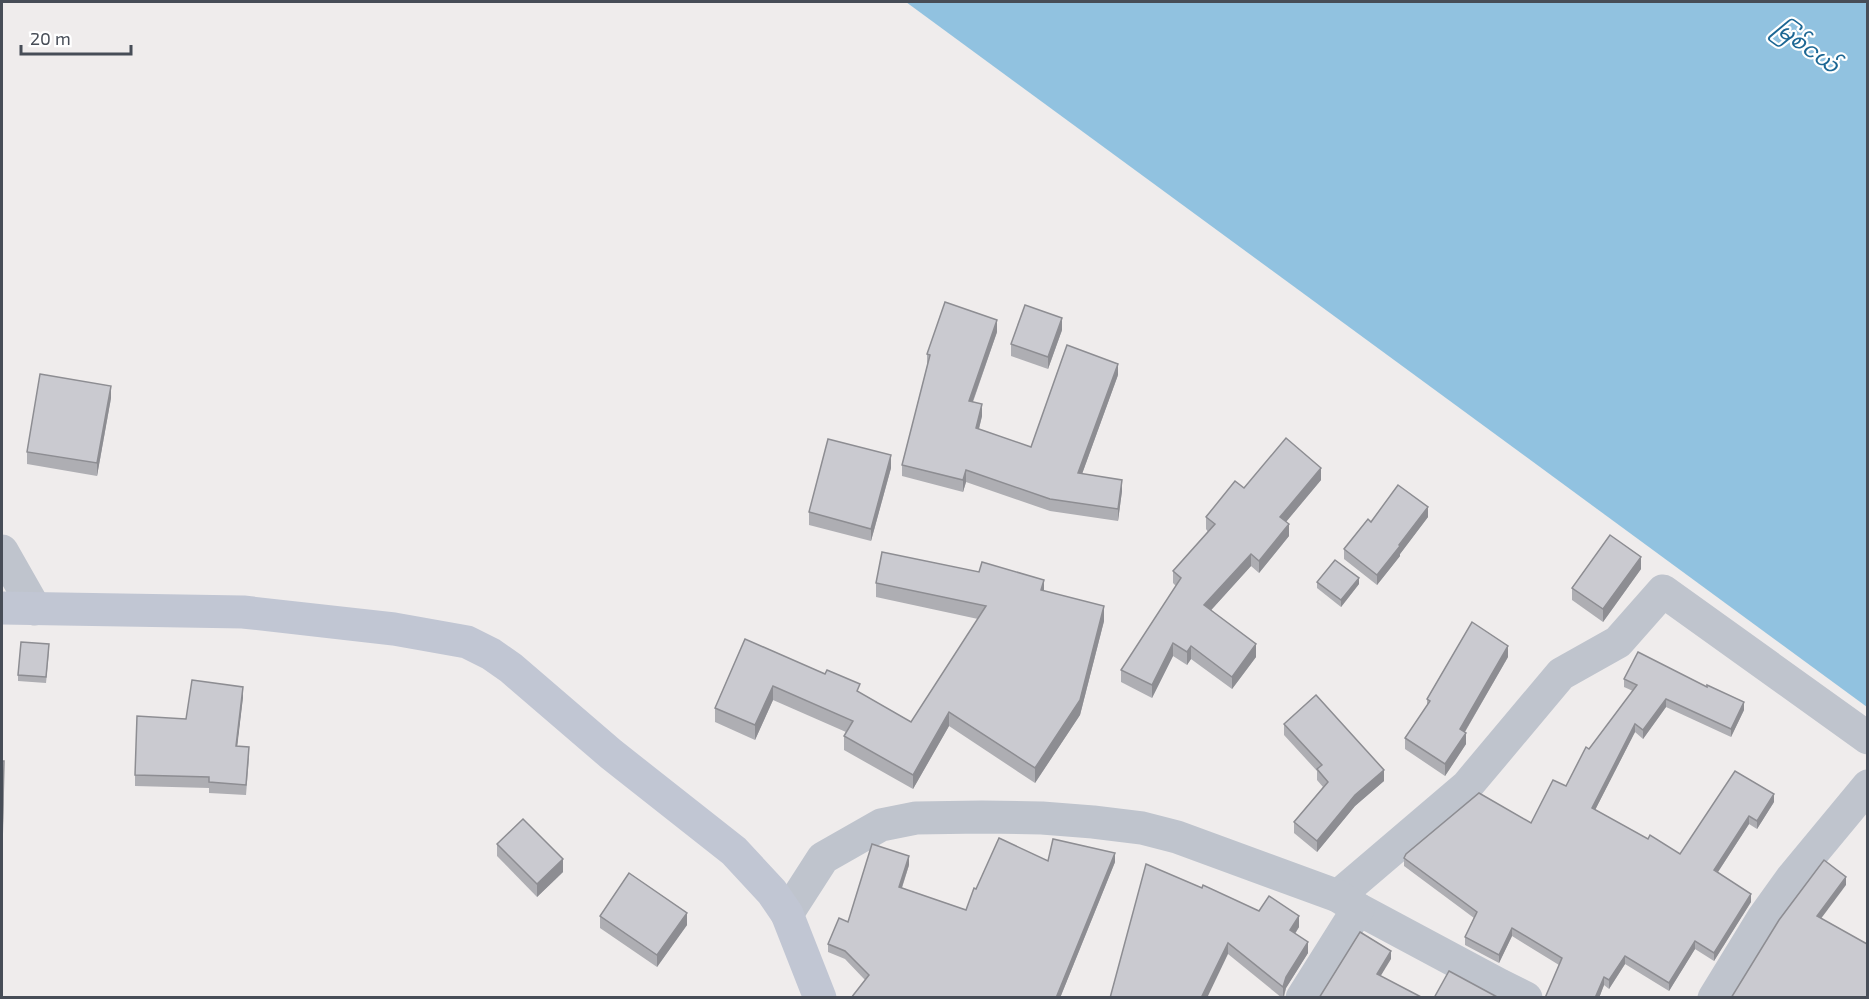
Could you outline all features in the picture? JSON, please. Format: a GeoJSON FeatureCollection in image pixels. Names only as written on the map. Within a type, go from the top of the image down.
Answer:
{"type":"FeatureCollection","features":[{"type":"Feature","properties":{"kind":"street"},"geometry":{"type":"LineString","coordinates":[[2,551],[36,609]]}},
{"type":"Feature","properties":{"kind":"street"},"geometry":{"type":"LineString","coordinates":[[1302,998],[1348,902],[1467,786],[1562,674],[1618,642],[1662,591],[1868,738]]}},
{"type":"Feature","properties":{"kind":"street"},"geometry":{"type":"LineString","coordinates":[[2,608],[243,612],[394,629],[467,642],[491,654],[510,668],[611,754],[734,851],[772,892],[787,914],[820,998]]}},
{"type":"Feature","properties":{"kind":"street"},"geometry":{"type":"LineString","coordinates":[[1714,998],[1763,918],[1791,879],[1868,786]]}},
{"type":"Feature","properties":{"kind":"street"},"geometry":{"type":"LineString","coordinates":[[787,914],[823,858],[881,825],[916,818],[1042,818],[1093,822],[1142,828],[1177,837],[1348,902],[1526,998]]}},
{"type":"Feature","properties":{"kind":"water","name":"မြစ်ငယ်"},"geometry":{"type":"Polygon","coordinates":[[[906,2],[1867,2],[1867,707],[906,2]]]}},
{"type":"Feature","properties":{"kind":"building"},"geometry":{"type":"Polygon","coordinates":[[[945,302],[997,320],[969,401],[982,404],[976,428],[1031,447],[1067,345],[1118,364],[1078,473],[1122,480],[1118,509],[1050,499],[966,470],[963,480],[902,465],[930,355],[927,354],[945,302]]]}},
{"type":"Feature","properties":{"kind":"building"},"geometry":{"type":"Polygon","coordinates":[[[1025,305],[1062,318],[1048,357],[1011,344],[1025,305]]]}},
{"type":"Feature","properties":{"kind":"building"},"geometry":{"type":"Polygon","coordinates":[[[40,374],[111,386],[97,463],[27,452],[40,374]]]}},
{"type":"Feature","properties":{"kind":"building"},"geometry":{"type":"Polygon","coordinates":[[[1286,438],[1321,468],[1280,517],[1289,524],[1259,561],[1251,554],[1204,605],[1256,644],[1232,677],[1191,646],[1187,652],[1173,643],[1152,685],[1121,670],[1181,578],[1173,571],[1215,524],[1206,517],[1235,481],[1244,488],[1286,438]]]}},
{"type":"Feature","properties":{"kind":"building"},"geometry":{"type":"Polygon","coordinates":[[[828,439],[891,455],[871,529],[809,512],[828,439]]]}},
{"type":"Feature","properties":{"kind":"building"},"geometry":{"type":"Polygon","coordinates":[[[1398,485],[1428,507],[1377,575],[1344,549],[1368,519],[1371,522],[1398,485]]]}},
{"type":"Feature","properties":{"kind":"building"},"geometry":{"type":"Polygon","coordinates":[[[1610,535],[1641,557],[1603,609],[1572,588],[1610,535]]]}},
{"type":"Feature","properties":{"kind":"building"},"geometry":{"type":"Polygon","coordinates":[[[882,552],[979,572],[982,562],[1044,580],[1041,590],[1104,606],[1080,700],[1035,768],[949,712],[913,775],[844,736],[853,721],[773,686],[755,725],[715,708],[745,639],[825,674],[827,670],[860,684],[857,691],[911,722],[986,606],[876,583],[882,552]]]}},
{"type":"Feature","properties":{"kind":"building"},"geometry":{"type":"Polygon","coordinates":[[[1335,560],[1359,578],[1341,600],[1317,582],[1335,560]]]}},
{"type":"Feature","properties":{"kind":"building"},"geometry":{"type":"Polygon","coordinates":[[[1472,622],[1508,646],[1460,729],[1466,733],[1445,764],[1405,738],[1430,701],[1427,699],[1472,622]]]}},
{"type":"Feature","properties":{"kind":"building"},"geometry":{"type":"Polygon","coordinates":[[[21,642],[49,644],[46,677],[18,675],[21,642]]]}},
{"type":"Feature","properties":{"kind":"building"},"geometry":{"type":"Polygon","coordinates":[[[1638,652],[1707,687],[1707,685],[1744,702],[1731,729],[1666,699],[1643,730],[1635,724],[1592,808],[1648,839],[1650,835],[1680,854],[1735,771],[1774,794],[1757,821],[1749,816],[1714,870],[1751,894],[1714,953],[1695,941],[1669,983],[1625,956],[1609,980],[1604,977],[1595,998],[1545,998],[1562,958],[1512,928],[1499,955],[1465,937],[1477,912],[1404,858],[1479,793],[1531,823],[1553,780],[1566,786],[1586,747],[1589,749],[1637,685],[1624,679],[1638,652]]]}},
{"type":"Feature","properties":{"kind":"building"},"geometry":{"type":"Polygon","coordinates":[[[192,680],[243,687],[236,746],[249,747],[246,785],[209,782],[209,777],[135,775],[137,716],[186,719],[192,680]]]}},
{"type":"Feature","properties":{"kind":"building"},"geometry":{"type":"Polygon","coordinates":[[[1316,695],[1384,770],[1355,795],[1317,841],[1294,822],[1328,782],[1317,769],[1322,765],[1284,724],[1316,695]]]}},
{"type":"Feature","properties":{"kind":"building"},"geometry":{"type":"Polygon","coordinates":[[[2,761],[4,761],[2,845],[2,761]]]}},
{"type":"Feature","properties":{"kind":"building"},"geometry":{"type":"Polygon","coordinates":[[[523,819],[563,859],[537,884],[497,844],[523,819]]]}},
{"type":"Feature","properties":{"kind":"building"},"geometry":{"type":"Polygon","coordinates":[[[999,838],[1048,861],[1053,839],[1115,853],[1056,998],[851,998],[869,975],[845,951],[828,944],[839,918],[848,922],[872,844],[909,856],[899,887],[966,910],[974,888],[976,889],[999,838]]]}},
{"type":"Feature","properties":{"kind":"building"},"geometry":{"type":"Polygon","coordinates":[[[1824,860],[1846,877],[1817,916],[1868,943],[1868,998],[1731,998],[1779,920],[1824,860]]]}},
{"type":"Feature","properties":{"kind":"building"},"geometry":{"type":"Polygon","coordinates":[[[1146,864],[1202,888],[1203,885],[1259,911],[1269,896],[1299,916],[1290,930],[1308,942],[1286,977],[1283,987],[1228,943],[1201,998],[1110,998],[1146,864]]]}},
{"type":"Feature","properties":{"kind":"building"},"geometry":{"type":"Polygon","coordinates":[[[629,873],[687,913],[657,955],[600,916],[629,873]]]}},
{"type":"Feature","properties":{"kind":"building"},"geometry":{"type":"Polygon","coordinates":[[[1360,932],[1391,951],[1377,974],[1423,998],[1319,998],[1360,932]]]}},
{"type":"Feature","properties":{"kind":"building"},"geometry":{"type":"Polygon","coordinates":[[[1449,971],[1499,998],[1434,998],[1449,971]]]}}]}
